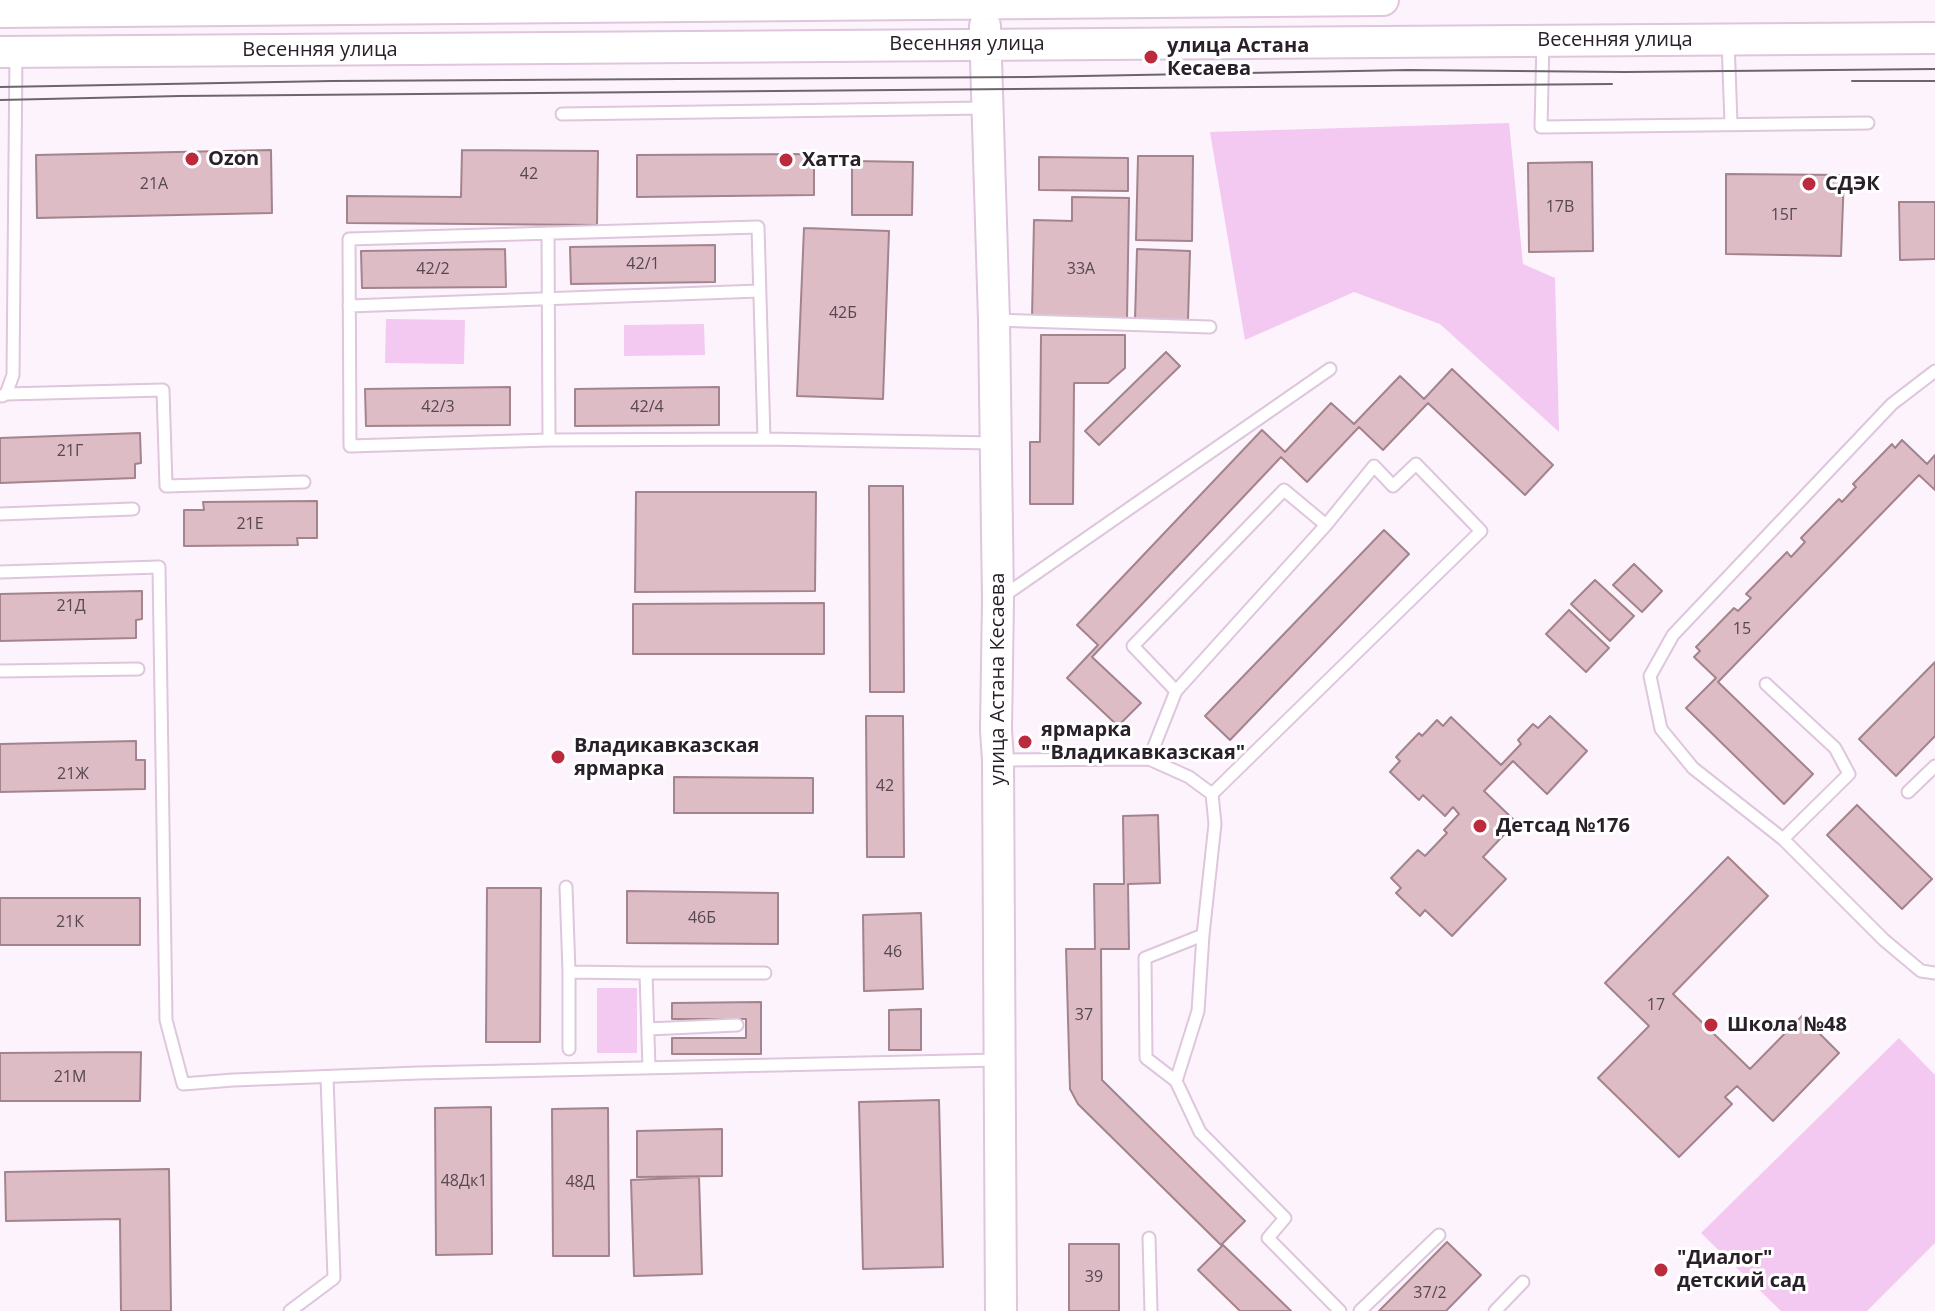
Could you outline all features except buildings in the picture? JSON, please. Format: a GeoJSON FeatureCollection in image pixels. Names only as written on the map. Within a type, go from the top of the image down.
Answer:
{"type":"FeatureCollection","features":[{"type":"Feature","properties":{"kind":"street","name":"Весенняя улица"},"geometry":{"type":"LineString","coordinates":[[0,12],[86,6],[1383,0]]}},
{"type":"Feature","properties":{"kind":"street","name":"улица Астана Кесаева"},"geometry":{"type":"LineString","coordinates":[[985,2],[998,600],[996,730],[1001,1311]]}},
{"type":"Feature","properties":{"kind":"street","name":"Весенняя улица"},"geometry":{"type":"LineString","coordinates":[[8,52],[1935,38]]}},
{"type":"Feature","properties":{"kind":"lane"},"geometry":{"type":"LineString","coordinates":[[1728,39],[1731,124]]}},
{"type":"Feature","properties":{"kind":"lane"},"geometry":{"type":"LineString","coordinates":[[1543,41],[1541,127],[1868,123]]}},
{"type":"Feature","properties":{"kind":"lane"},"geometry":{"type":"LineString","coordinates":[[8,52],[13,375],[3,396],[163,390],[166,486],[304,482]]}},
{"type":"Feature","properties":{"kind":"lane"},"geometry":{"type":"LineString","coordinates":[[562,114],[987,108]]}},
{"type":"Feature","properties":{"kind":"lane"},"geometry":{"type":"LineString","coordinates":[[764,439],[758,227],[349,239],[350,446],[549,440],[764,439],[995,443]]}},
{"type":"Feature","properties":{"kind":"lane"},"geometry":{"type":"LineString","coordinates":[[548,233],[549,440]]}},
{"type":"Feature","properties":{"kind":"lane"},"geometry":{"type":"LineString","coordinates":[[349,306],[759,291]]}},
{"type":"Feature","properties":{"kind":"lane"},"geometry":{"type":"LineString","coordinates":[[994,320],[1210,327]]}},
{"type":"Feature","properties":{"kind":"lane"},"geometry":{"type":"LineString","coordinates":[[998,600],[1330,369]]}},
{"type":"Feature","properties":{"kind":"lane"},"geometry":{"type":"LineString","coordinates":[[1935,371],[1892,404],[1673,635],[1650,676],[1661,729],[1693,768],[1783,839],[1884,940],[1921,971],[1935,973]]}},
{"type":"Feature","properties":{"kind":"lane"},"geometry":{"type":"LineString","coordinates":[[1149,759],[1176,691],[1326,525],[1374,466],[1393,486],[1416,464],[1481,531],[1212,794]]}},
{"type":"Feature","properties":{"kind":"lane"},"geometry":{"type":"LineString","coordinates":[[1176,691],[1133,646],[1284,490],[1326,525]]}},
{"type":"Feature","properties":{"kind":"lane"},"geometry":{"type":"LineString","coordinates":[[0,514],[133,509]]}},
{"type":"Feature","properties":{"kind":"lane"},"geometry":{"type":"LineString","coordinates":[[0,572],[159,567],[166,1020],[183,1084],[327,1077],[1000,1060]]}},
{"type":"Feature","properties":{"kind":"lane"},"geometry":{"type":"LineString","coordinates":[[0,671],[138,669]]}},
{"type":"Feature","properties":{"kind":"lane"},"geometry":{"type":"LineString","coordinates":[[1766,684],[1835,748],[1849,774],[1783,839]]}},
{"type":"Feature","properties":{"kind":"lane"},"geometry":{"type":"LineString","coordinates":[[998,760],[1149,759],[1189,777],[1212,794],[1215,824],[1198,1011],[1176,1081]]}},
{"type":"Feature","properties":{"kind":"lane"},"geometry":{"type":"LineString","coordinates":[[1908,792],[1935,766]]}},
{"type":"Feature","properties":{"kind":"lane"},"geometry":{"type":"LineString","coordinates":[[566,887],[569,1049]]}},
{"type":"Feature","properties":{"kind":"lane"},"geometry":{"type":"LineString","coordinates":[[1203,935],[1145,958],[1146,1058],[1176,1081],[1200,1132],[1285,1218],[1268,1238],[1340,1311]]}},
{"type":"Feature","properties":{"kind":"lane"},"geometry":{"type":"LineString","coordinates":[[569,972],[765,973]]}},
{"type":"Feature","properties":{"kind":"lane"},"geometry":{"type":"LineString","coordinates":[[646,973],[649,1068]]}},
{"type":"Feature","properties":{"kind":"lane"},"geometry":{"type":"LineString","coordinates":[[648,1029],[737,1025]]}},
{"type":"Feature","properties":{"kind":"lane"},"geometry":{"type":"LineString","coordinates":[[290,1311],[334,1278],[327,1077]]}},
{"type":"Feature","properties":{"kind":"lane"},"geometry":{"type":"LineString","coordinates":[[1360,1311],[1439,1235]]}},
{"type":"Feature","properties":{"kind":"lane"},"geometry":{"type":"LineString","coordinates":[[1149,1238],[1151,1311]]}},
{"type":"Feature","properties":{"kind":"lane"},"geometry":{"type":"LineString","coordinates":[[1495,1311],[1523,1282]]}},
{"type":"Feature","properties":{"kind":"shaded area"},"geometry":{"type":"Polygon","coordinates":[[[1509,123],[1523,264],[1555,278],[1559,432],[1440,324],[1354,292],[1245,340],[1210,132],[1509,123]]]}},
{"type":"Feature","properties":{"kind":"shaded area"},"geometry":{"type":"Polygon","coordinates":[[[386,319],[465,320],[464,364],[385,363],[386,319]]]}},
{"type":"Feature","properties":{"kind":"shaded area"},"geometry":{"type":"Polygon","coordinates":[[[704,324],[705,355],[624,356],[624,325],[704,324]]]}},
{"type":"Feature","properties":{"kind":"shaded area"},"geometry":{"type":"Polygon","coordinates":[[[597,988],[637,988],[637,1053],[597,1053],[597,988]]]}},
{"type":"Feature","properties":{"kind":"shaded area"},"geometry":{"type":"Polygon","coordinates":[[[1899,1038],[1935,1075],[1935,1243],[1867,1311],[1781,1311],[1701,1233],[1899,1038]]]}},
{"type":"Feature","properties":{"kind":"tram line"},"geometry":{"type":"LineString","coordinates":[[0,87],[332,81],[1028,77],[1409,70],[1625,72],[1935,69]]}},
{"type":"Feature","properties":{"kind":"tram line"},"geometry":{"type":"LineString","coordinates":[[1852,81],[1935,81]]}},
{"type":"Feature","properties":{"kind":"tram line"},"geometry":{"type":"LineString","coordinates":[[0,100],[1612,84]]}},
{"type":"Feature","properties":{"kind":"place","name":"улица Астана Кесаева"},"geometry":{"type":"Point","coordinates":[1151,57]}},
{"type":"Feature","properties":{"kind":"place","name":"Ozon"},"geometry":{"type":"Point","coordinates":[192,159]}},
{"type":"Feature","properties":{"kind":"place","name":"Хатта"},"geometry":{"type":"Point","coordinates":[786,160]}},
{"type":"Feature","properties":{"kind":"place","name":"СДЭК"},"geometry":{"type":"Point","coordinates":[1809,184]}},
{"type":"Feature","properties":{"kind":"place","name":"ярмарка \"Владикавказская\""},"geometry":{"type":"Point","coordinates":[1025,742]}},
{"type":"Feature","properties":{"kind":"place","name":"Владикавказская ярмарка"},"geometry":{"type":"Point","coordinates":[558,757]}},
{"type":"Feature","properties":{"kind":"place","name":"Детсад №176"},"geometry":{"type":"Point","coordinates":[1480,826]}},
{"type":"Feature","properties":{"kind":"place","name":"Школа №48"},"geometry":{"type":"Point","coordinates":[1711,1025]}},
{"type":"Feature","properties":{"kind":"place","name":"\"Диалог\" детский сад"},"geometry":{"type":"Point","coordinates":[1661,1270]}}]}
